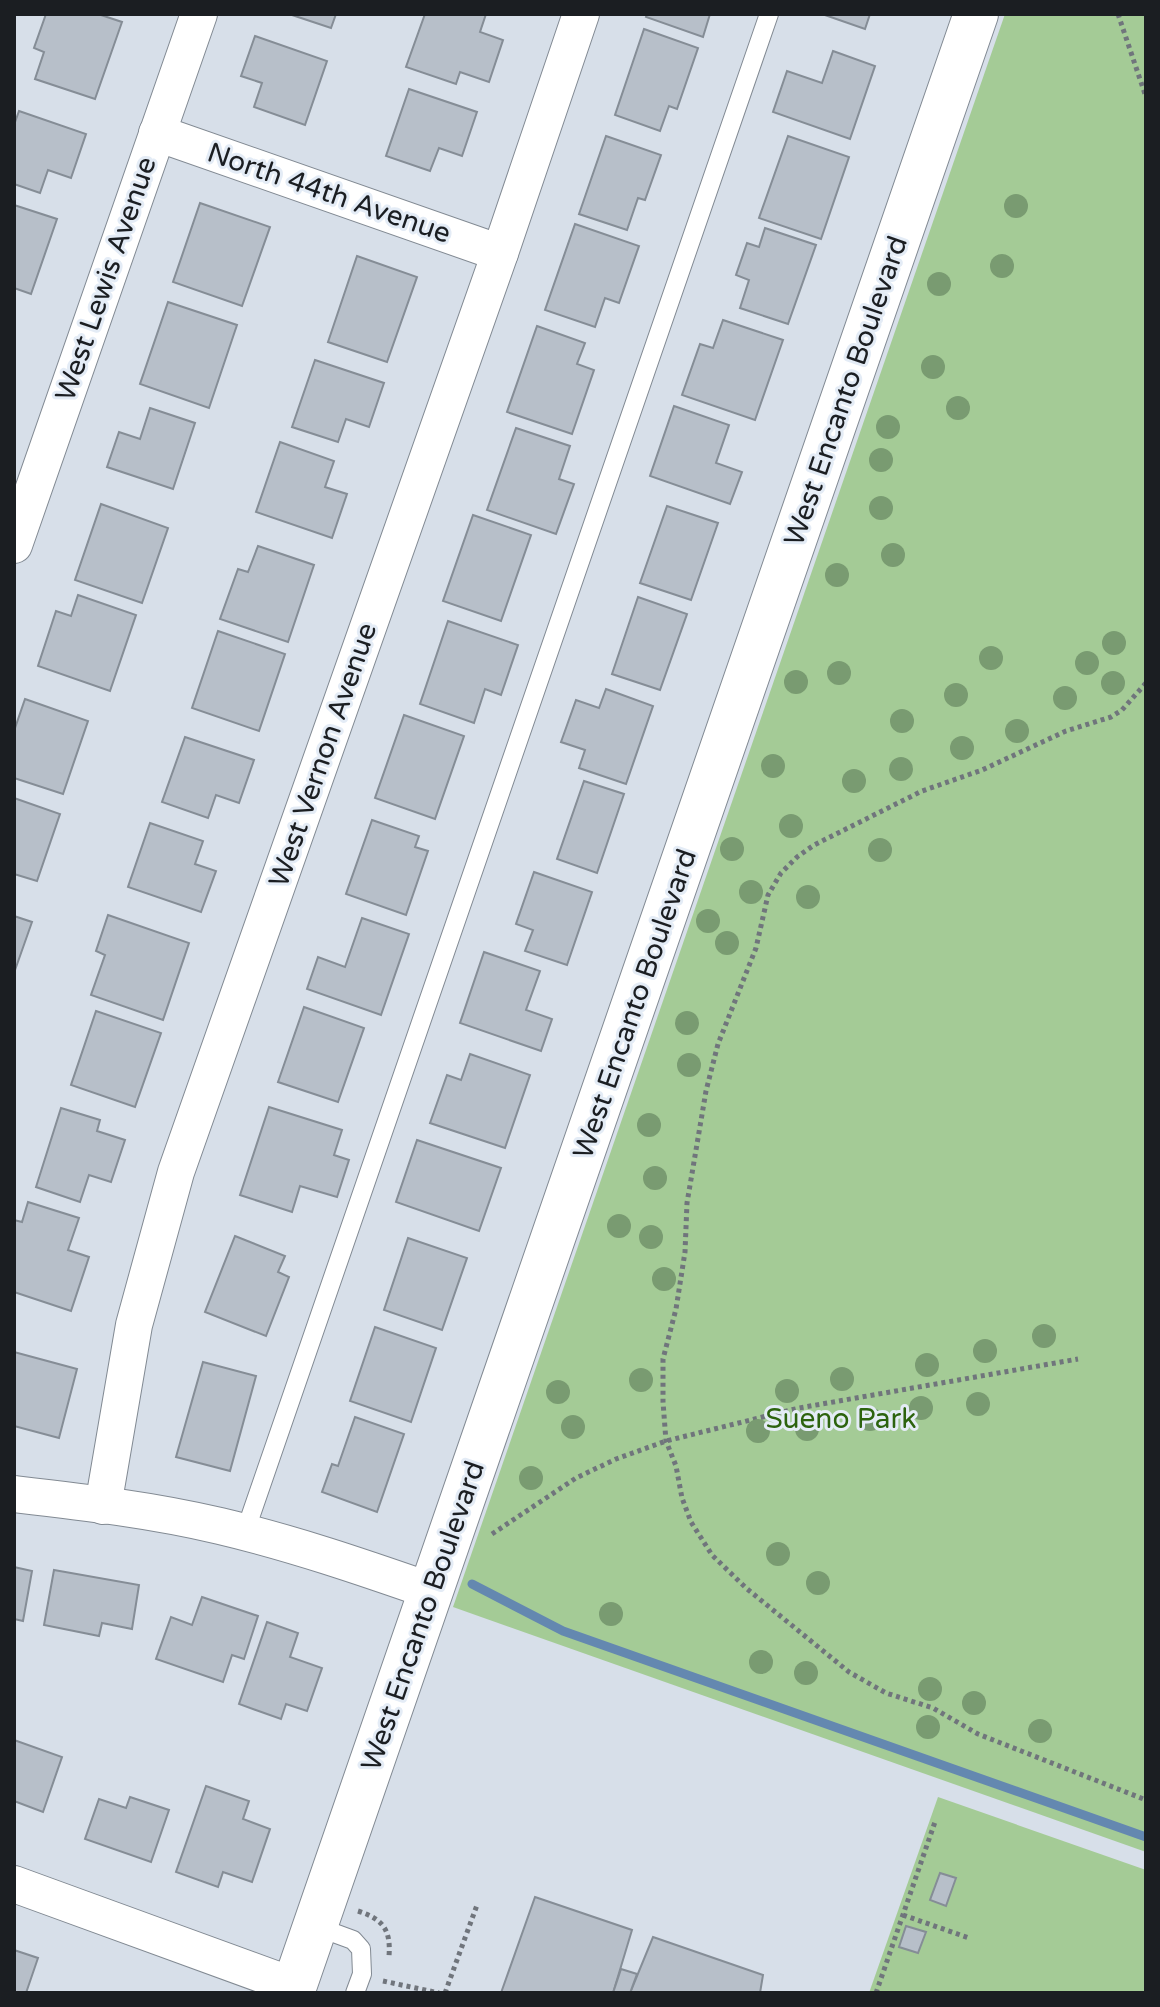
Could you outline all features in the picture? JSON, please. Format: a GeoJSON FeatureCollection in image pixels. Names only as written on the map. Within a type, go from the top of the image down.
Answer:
{"type":"FeatureCollection","features":[{"type":"Feature","properties":{"kind":"street","name":"West Lewis Avenue"},"geometry":{"type":"LineString","coordinates":[[14,545],[199,14]]}},
{"type":"Feature","properties":{"kind":"street","name":"West Vernon Avenue"},"geometry":{"type":"LineString","coordinates":[[103,1506],[134,1325],[176,1172],[500,253],[581,14]]}},
{"type":"Feature","properties":{"kind":"street","name":"West Encanto Boulevard"},"geometry":{"type":"LineString","coordinates":[[293,1990],[976,14]]}},
{"type":"Feature","properties":{"kind":"street","name":"North 44th Avenue"},"geometry":{"type":"LineString","coordinates":[[157,133],[500,253]]}},
{"type":"Feature","properties":{"kind":"street"},"geometry":{"type":"LineString","coordinates":[[14,1494],[103,1506],[245,1532],[431,1591]]}},
{"type":"Feature","properties":{"kind":"street"},"geometry":{"type":"LineString","coordinates":[[14,1884],[293,1990]]}},
{"type":"Feature","properties":{"kind":"lane"},"geometry":{"type":"LineString","coordinates":[[245,1532],[769,14]]}},
{"type":"Feature","properties":{"kind":"lane"},"geometry":{"type":"LineString","coordinates":[[315,1926],[353,1940],[361,1949],[362,1974],[355,1993]]}},
{"type":"Feature","properties":{"kind":"path"},"geometry":{"type":"LineString","coordinates":[[1118,14],[1146,97]]}},
{"type":"Feature","properties":{"kind":"path"},"geometry":{"type":"LineString","coordinates":[[1146,683],[1122,710],[1111,717],[1066,731],[982,770],[922,791],[814,845],[781,873],[768,895],[756,948],[718,1044],[706,1091],[687,1203],[685,1252],[676,1309],[663,1359],[666,1441],[691,1522],[712,1555],[746,1588],[849,1672],[886,1693],[933,1708],[978,1734],[1146,1800]]}},
{"type":"Feature","properties":{"kind":"path"},"geometry":{"type":"LineString","coordinates":[[483,1539],[576,1478],[666,1441],[799,1408],[1078,1359]]}},
{"type":"Feature","properties":{"kind":"path"},"geometry":{"type":"LineString","coordinates":[[876,1993],[936,1819]]}},
{"type":"Feature","properties":{"kind":"path"},"geometry":{"type":"LineString","coordinates":[[445,1993],[477,1905]]}},
{"type":"Feature","properties":{"kind":"path"},"geometry":{"type":"LineString","coordinates":[[903,1915],[969,1938]]}},
{"type":"Feature","properties":{"kind":"path"},"geometry":{"type":"LineString","coordinates":[[382,1981],[439,1993]]}},
{"type":"Feature","properties":{"kind":"green space","name":"Sueno Park"},"geometry":{"type":"Polygon","coordinates":[[[1005,14],[1146,14],[1146,1852],[453,1607],[1005,14]]]}},
{"type":"Feature","properties":{"kind":"green space"},"geometry":{"type":"Polygon","coordinates":[[[938,1797],[1146,1870],[1146,1993],[869,1993],[938,1797]]]}},
{"type":"Feature","properties":{"kind":"building"},"geometry":{"type":"Polygon","coordinates":[[[46,14],[98,14],[122,22],[95,99],[35,79],[44,52],[34,48],[46,14]]]}},
{"type":"Feature","properties":{"kind":"building"},"geometry":{"type":"Polygon","coordinates":[[[289,14],[336,14],[331,28],[289,14]]]}},
{"type":"Feature","properties":{"kind":"building"},"geometry":{"type":"Polygon","coordinates":[[[425,14],[486,14],[480,32],[503,40],[489,82],[460,72],[456,84],[406,67],[425,14]]]}},
{"type":"Feature","properties":{"kind":"building"},"geometry":{"type":"Polygon","coordinates":[[[647,14],[710,14],[703,37],[646,17],[647,14]]]}},
{"type":"Feature","properties":{"kind":"building"},"geometry":{"type":"Polygon","coordinates":[[[822,14],[870,14],[865,29],[822,14]]]}},
{"type":"Feature","properties":{"kind":"building"},"geometry":{"type":"Polygon","coordinates":[[[644,29],[698,48],[677,109],[669,106],[660,131],[615,115],[644,29]]]}},
{"type":"Feature","properties":{"kind":"building"},"geometry":{"type":"Polygon","coordinates":[[[255,36],[327,61],[305,125],[254,107],[262,83],[241,76],[255,36]]]}},
{"type":"Feature","properties":{"kind":"building"},"geometry":{"type":"Polygon","coordinates":[[[833,51],[875,66],[850,139],[773,112],[787,71],[822,83],[833,51]]]}},
{"type":"Feature","properties":{"kind":"building"},"geometry":{"type":"Polygon","coordinates":[[[409,89],[477,112],[462,156],[439,148],[430,171],[386,156],[409,89]]]}},
{"type":"Feature","properties":{"kind":"building"},"geometry":{"type":"Polygon","coordinates":[[[19,111],[86,134],[71,178],[48,170],[40,193],[14,184],[14,125],[19,111]]]}},
{"type":"Feature","properties":{"kind":"building"},"geometry":{"type":"Polygon","coordinates":[[[606,136],[661,155],[645,200],[638,198],[627,230],[579,214],[606,136]]]}},
{"type":"Feature","properties":{"kind":"building"},"geometry":{"type":"Polygon","coordinates":[[[788,136],[849,157],[821,239],[759,218],[788,136]]]}},
{"type":"Feature","properties":{"kind":"building"},"geometry":{"type":"Polygon","coordinates":[[[200,203],[270,227],[242,306],[173,282],[200,203]]]}},
{"type":"Feature","properties":{"kind":"building"},"geometry":{"type":"Polygon","coordinates":[[[14,205],[57,219],[31,294],[14,288],[14,205]]]}},
{"type":"Feature","properties":{"kind":"building"},"geometry":{"type":"Polygon","coordinates":[[[575,224],[639,246],[619,303],[605,298],[595,327],[545,310],[575,224]]]}},
{"type":"Feature","properties":{"kind":"building"},"geometry":{"type":"Polygon","coordinates":[[[765,228],[816,245],[788,324],[740,308],[749,280],[736,275],[747,243],[759,247],[765,228]]]}},
{"type":"Feature","properties":{"kind":"building"},"geometry":{"type":"Polygon","coordinates":[[[357,256],[417,277],[387,362],[328,342],[357,256]]]}},
{"type":"Feature","properties":{"kind":"building"},"geometry":{"type":"Polygon","coordinates":[[[168,302],[237,325],[209,408],[140,384],[168,302]]]}},
{"type":"Feature","properties":{"kind":"building"},"geometry":{"type":"Polygon","coordinates":[[[723,320],[783,340],[755,420],[682,395],[700,344],[713,348],[723,320]]]}},
{"type":"Feature","properties":{"kind":"building"},"geometry":{"type":"Polygon","coordinates":[[[537,326],[585,343],[577,364],[594,370],[572,434],[507,412],[537,326]]]}},
{"type":"Feature","properties":{"kind":"building"},"geometry":{"type":"Polygon","coordinates":[[[315,360],[384,383],[369,427],[346,419],[338,442],[292,427],[315,360]]]}},
{"type":"Feature","properties":{"kind":"building"},"geometry":{"type":"Polygon","coordinates":[[[674,406],[729,425],[716,463],[742,472],[730,504],[650,476],[674,406]]]}},
{"type":"Feature","properties":{"kind":"building"},"geometry":{"type":"Polygon","coordinates":[[[150,408],[195,423],[173,489],[107,467],[119,432],[140,439],[150,408]]]}},
{"type":"Feature","properties":{"kind":"building"},"geometry":{"type":"Polygon","coordinates":[[[516,428],[570,446],[559,479],[574,484],[556,534],[487,510],[516,428]]]}},
{"type":"Feature","properties":{"kind":"building"},"geometry":{"type":"Polygon","coordinates":[[[280,442],[334,461],[325,487],[347,494],[332,538],[256,512],[280,442]]]}},
{"type":"Feature","properties":{"kind":"building"},"geometry":{"type":"Polygon","coordinates":[[[101,504],[168,528],[142,603],[75,580],[101,504]]]}},
{"type":"Feature","properties":{"kind":"building"},"geometry":{"type":"Polygon","coordinates":[[[667,506],[718,523],[691,600],[640,583],[667,506]]]}},
{"type":"Feature","properties":{"kind":"building"},"geometry":{"type":"Polygon","coordinates":[[[473,515],[531,535],[501,621],[443,601],[473,515]]]}},
{"type":"Feature","properties":{"kind":"building"},"geometry":{"type":"Polygon","coordinates":[[[258,546],[314,565],[288,642],[220,619],[238,569],[248,572],[258,546]]]}},
{"type":"Feature","properties":{"kind":"building"},"geometry":{"type":"Polygon","coordinates":[[[78,595],[136,615],[110,691],[38,666],[56,611],[71,616],[78,595]]]}},
{"type":"Feature","properties":{"kind":"building"},"geometry":{"type":"Polygon","coordinates":[[[638,597],[687,614],[660,690],[612,674],[638,597]]]}},
{"type":"Feature","properties":{"kind":"building"},"geometry":{"type":"Polygon","coordinates":[[[448,621],[518,645],[501,695],[485,689],[474,723],[420,704],[448,621]]]}},
{"type":"Feature","properties":{"kind":"building"},"geometry":{"type":"Polygon","coordinates":[[[218,631],[285,654],[259,731],[192,708],[218,631]]]}},
{"type":"Feature","properties":{"kind":"building"},"geometry":{"type":"Polygon","coordinates":[[[606,689],[653,706],[626,784],[579,768],[585,750],[561,742],[576,700],[599,708],[606,689]]]}},
{"type":"Feature","properties":{"kind":"building"},"geometry":{"type":"Polygon","coordinates":[[[25,699],[88,721],[63,794],[14,778],[14,731],[25,699]]]}},
{"type":"Feature","properties":{"kind":"building"},"geometry":{"type":"Polygon","coordinates":[[[404,715],[464,736],[435,819],[375,798],[404,715]]]}},
{"type":"Feature","properties":{"kind":"building"},"geometry":{"type":"Polygon","coordinates":[[[185,737],[254,760],[239,803],[216,795],[208,818],[162,802],[185,737]]]}},
{"type":"Feature","properties":{"kind":"building"},"geometry":{"type":"Polygon","coordinates":[[[584,781],[624,794],[597,873],[557,859],[584,781]]]}},
{"type":"Feature","properties":{"kind":"building"},"geometry":{"type":"Polygon","coordinates":[[[14,798],[60,814],[37,881],[14,874],[14,798]]]}},
{"type":"Feature","properties":{"kind":"building"},"geometry":{"type":"Polygon","coordinates":[[[372,820],[419,836],[415,847],[428,851],[406,915],[346,894],[372,820]]]}},
{"type":"Feature","properties":{"kind":"building"},"geometry":{"type":"Polygon","coordinates":[[[150,823],[203,841],[195,864],[216,871],[201,912],[128,887],[150,823]]]}},
{"type":"Feature","properties":{"kind":"building"},"geometry":{"type":"Polygon","coordinates":[[[534,872],[592,892],[567,965],[525,951],[533,930],[516,924],[534,872]]]}},
{"type":"Feature","properties":{"kind":"building"},"geometry":{"type":"Polygon","coordinates":[[[108,915],[189,943],[163,1020],[91,995],[105,955],[96,951],[108,915]]]}},
{"type":"Feature","properties":{"kind":"building"},"geometry":{"type":"Polygon","coordinates":[[[14,916],[32,922],[14,973],[14,916]]]}},
{"type":"Feature","properties":{"kind":"building"},"geometry":{"type":"Polygon","coordinates":[[[362,918],[409,934],[381,1015],[307,989],[318,957],[345,967],[362,918]]]}},
{"type":"Feature","properties":{"kind":"building"},"geometry":{"type":"Polygon","coordinates":[[[484,952],[540,971],[526,1010],[552,1019],[541,1051],[460,1023],[484,952]]]}},
{"type":"Feature","properties":{"kind":"building"},"geometry":{"type":"Polygon","coordinates":[[[304,1007],[364,1028],[338,1102],[278,1082],[304,1007]]]}},
{"type":"Feature","properties":{"kind":"building"},"geometry":{"type":"Polygon","coordinates":[[[96,1011],[161,1033],[135,1107],[71,1085],[96,1011]]]}},
{"type":"Feature","properties":{"kind":"building"},"geometry":{"type":"Polygon","coordinates":[[[470,1054],[530,1075],[505,1148],[430,1123],[447,1075],[461,1080],[470,1054]]]}},
{"type":"Feature","properties":{"kind":"building"},"geometry":{"type":"Polygon","coordinates":[[[269,1107],[342,1130],[334,1155],[349,1160],[337,1197],[300,1186],[292,1212],[240,1195],[269,1107]]]}},
{"type":"Feature","properties":{"kind":"building"},"geometry":{"type":"Polygon","coordinates":[[[61,1108],[100,1120],[97,1131],[125,1140],[111,1182],[89,1175],[80,1202],[36,1187],[61,1108]]]}},
{"type":"Feature","properties":{"kind":"building"},"geometry":{"type":"Polygon","coordinates":[[[417,1140],[501,1168],[479,1231],[396,1202],[417,1140]]]}},
{"type":"Feature","properties":{"kind":"building"},"geometry":{"type":"Polygon","coordinates":[[[28,1202],[79,1218],[68,1250],[89,1257],[71,1311],[14,1292],[14,1220],[22,1222],[28,1202]]]}},
{"type":"Feature","properties":{"kind":"building"},"geometry":{"type":"Polygon","coordinates":[[[235,1236],[285,1256],[278,1272],[289,1277],[266,1336],[205,1312],[235,1236]]]}},
{"type":"Feature","properties":{"kind":"building"},"geometry":{"type":"Polygon","coordinates":[[[408,1238],[467,1258],[442,1330],[384,1310],[408,1238]]]}},
{"type":"Feature","properties":{"kind":"building"},"geometry":{"type":"Polygon","coordinates":[[[375,1327],[436,1348],[411,1422],[350,1401],[375,1327]]]}},
{"type":"Feature","properties":{"kind":"building"},"geometry":{"type":"Polygon","coordinates":[[[14,1352],[77,1369],[59,1438],[14,1426],[14,1352]]]}},
{"type":"Feature","properties":{"kind":"building"},"geometry":{"type":"Polygon","coordinates":[[[203,1362],[256,1376],[230,1471],[176,1457],[203,1362]]]}},
{"type":"Feature","properties":{"kind":"building"},"geometry":{"type":"Polygon","coordinates":[[[355,1417],[404,1434],[377,1512],[322,1492],[332,1464],[338,1466],[355,1417]]]}},
{"type":"Feature","properties":{"kind":"building"},"geometry":{"type":"Polygon","coordinates":[[[14,1567],[32,1571],[23,1621],[14,1619],[14,1567]]]}},
{"type":"Feature","properties":{"kind":"building"},"geometry":{"type":"Polygon","coordinates":[[[54,1570],[139,1585],[132,1629],[102,1623],[99,1636],[44,1625],[54,1570]]]}},
{"type":"Feature","properties":{"kind":"building"},"geometry":{"type":"Polygon","coordinates":[[[202,1597],[258,1616],[244,1659],[232,1655],[223,1682],[156,1659],[171,1617],[192,1625],[202,1597]]]}},
{"type":"Feature","properties":{"kind":"building"},"geometry":{"type":"Polygon","coordinates":[[[267,1622],[298,1633],[290,1657],[322,1668],[307,1711],[286,1704],[281,1719],[239,1704],[267,1622]]]}},
{"type":"Feature","properties":{"kind":"building"},"geometry":{"type":"Polygon","coordinates":[[[14,1740],[62,1757],[43,1812],[14,1801],[14,1740]]]}},
{"type":"Feature","properties":{"kind":"building"},"geometry":{"type":"Polygon","coordinates":[[[206,1786],[249,1801],[243,1819],[270,1829],[252,1882],[223,1872],[218,1887],[176,1872],[206,1786]]]}},
{"type":"Feature","properties":{"kind":"building"},"geometry":{"type":"Polygon","coordinates":[[[130,1797],[169,1810],[151,1862],[85,1839],[99,1799],[126,1808],[130,1797]]]}},
{"type":"Feature","properties":{"kind":"building"},"geometry":{"type":"Polygon","coordinates":[[[940,1873],[956,1878],[946,1906],[930,1900],[940,1873]]]}},
{"type":"Feature","properties":{"kind":"building"},"geometry":{"type":"Polygon","coordinates":[[[535,1897],[632,1930],[613,1993],[501,1993],[535,1897]]]}},
{"type":"Feature","properties":{"kind":"building"},"geometry":{"type":"Polygon","coordinates":[[[906,1926],[926,1932],[918,1953],[899,1947],[906,1926]]]}},
{"type":"Feature","properties":{"kind":"building"},"geometry":{"type":"Polygon","coordinates":[[[653,1937],[763,1975],[760,1993],[630,1993],[653,1937]]]}},
{"type":"Feature","properties":{"kind":"building"},"geometry":{"type":"Polygon","coordinates":[[[14,1950],[38,1958],[26,1993],[14,1993],[14,1950]]]}},
{"type":"Feature","properties":{"kind":"building"},"geometry":{"type":"Polygon","coordinates":[[[621,1969],[637,1974],[630,1993],[613,1993],[621,1969]]]}},
{"type":"Feature","properties":{"kind":"waterway"},"geometry":{"type":"LineString","coordinates":[[472,1584],[563,1631],[1146,1837]]}}]}
